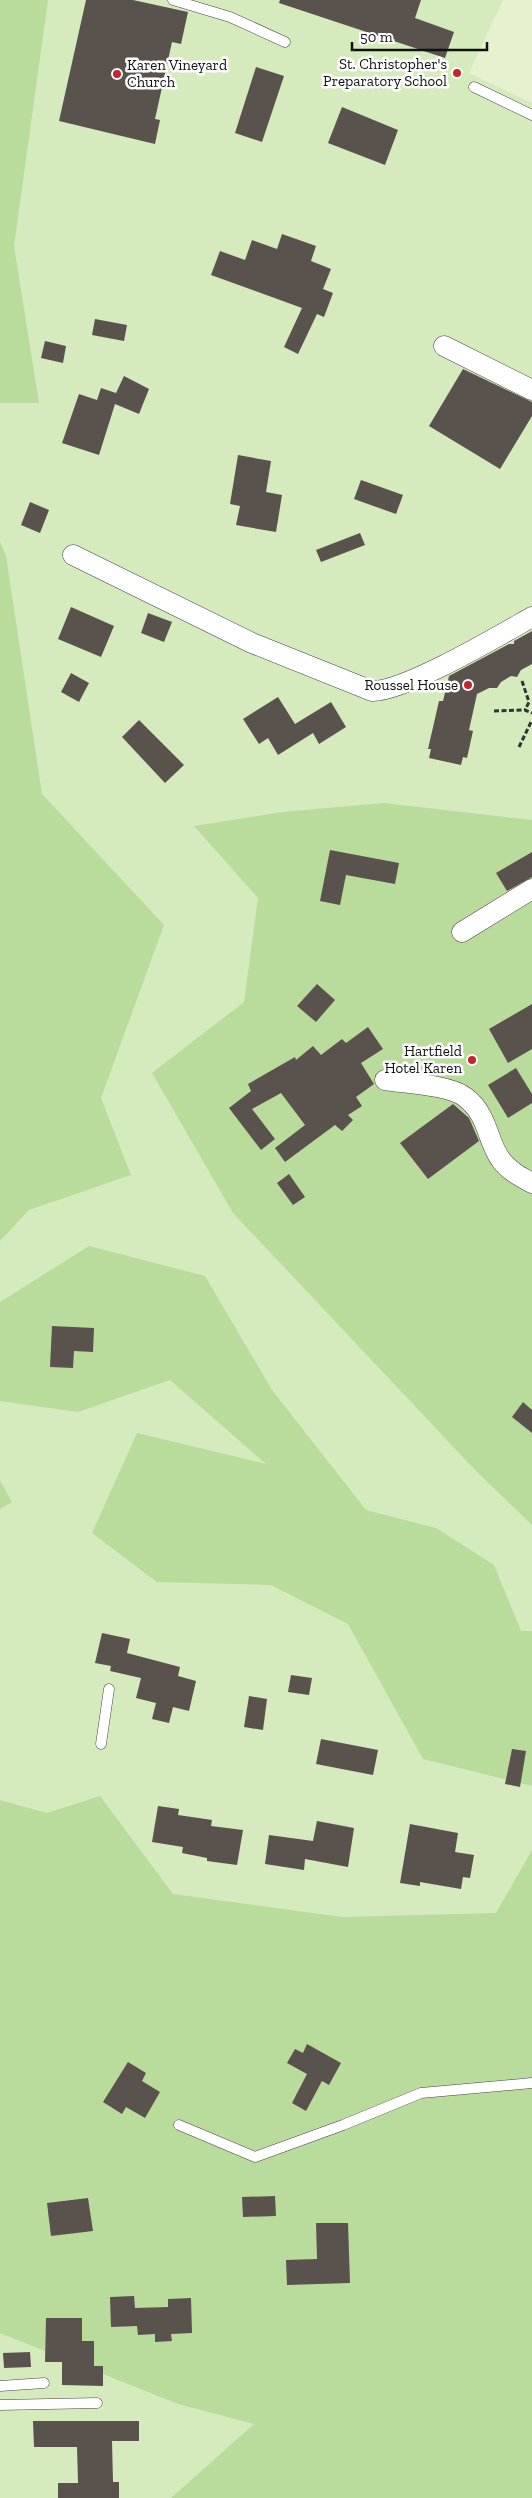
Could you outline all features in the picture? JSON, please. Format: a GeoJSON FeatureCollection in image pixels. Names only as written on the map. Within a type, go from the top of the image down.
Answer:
{"type":"FeatureCollection","features":[{"type":"Feature","properties":{"kind":"street"},"geometry":{"type":"LineString","coordinates":[[444,346],[532,390]]}},
{"type":"Feature","properties":{"kind":"street"},"geometry":{"type":"LineString","coordinates":[[74,555],[252,643],[372,691],[381,691],[411,680],[480,646],[532,616]]}},
{"type":"Feature","properties":{"kind":"street"},"geometry":{"type":"LineString","coordinates":[[462,932],[532,889]]}},
{"type":"Feature","properties":{"kind":"street"},"geometry":{"type":"LineString","coordinates":[[385,1080],[447,1090],[464,1096],[488,1127],[500,1159],[512,1171],[532,1183]]}},
{"type":"Feature","properties":{"kind":"lane"},"geometry":{"type":"LineString","coordinates":[[173,0],[230,17],[285,42]]}},
{"type":"Feature","properties":{"kind":"lane"},"geometry":{"type":"LineString","coordinates":[[474,88],[532,115]]}},
{"type":"Feature","properties":{"kind":"lane"},"geometry":{"type":"LineString","coordinates":[[102,1744],[109,1689]]}},
{"type":"Feature","properties":{"kind":"lane"},"geometry":{"type":"LineString","coordinates":[[179,2125],[255,2157],[343,2125],[421,2093],[532,2083]]}},
{"type":"Feature","properties":{"kind":"lane"},"geometry":{"type":"LineString","coordinates":[[0,2386],[44,2383]]}},
{"type":"Feature","properties":{"kind":"lane"},"geometry":{"type":"LineString","coordinates":[[0,2405],[97,2403]]}},
{"type":"Feature","properties":{"kind":"path"},"geometry":{"type":"LineString","coordinates":[[522,681],[529,702],[525,710]]}},
{"type":"Feature","properties":{"kind":"path"},"geometry":{"type":"LineString","coordinates":[[494,711],[525,710],[532,713]]}},
{"type":"Feature","properties":{"kind":"path"},"geometry":{"type":"LineString","coordinates":[[519,747],[532,720]]}},
{"type":"Feature","properties":{"kind":"green space"},"geometry":{"type":"Polygon","coordinates":[[[0,0],[532,0],[532,2498],[0,2498],[0,0]]]}},
{"type":"Feature","properties":{"kind":"green space"},"geometry":{"type":"Polygon","coordinates":[[[0,0],[48,0],[14,246],[39,403],[0,403],[0,0]]]}},
{"type":"Feature","properties":{"kind":"green space"},"geometry":{"type":"Polygon","coordinates":[[[503,0],[532,0],[532,103],[469,73],[503,0]]]}},
{"type":"Feature","properties":{"kind":"green space"},"geometry":{"type":"Polygon","coordinates":[[[0,542],[6,556],[42,794],[164,925],[101,1098],[131,1175],[29,1210],[0,1241],[0,542]]]}},
{"type":"Feature","properties":{"kind":"green space"},"geometry":{"type":"Polygon","coordinates":[[[384,803],[532,820],[532,1525],[476,1471],[233,1213],[152,1073],[244,1002],[258,898],[194,826],[282,812],[384,803]]]}},
{"type":"Feature","properties":{"kind":"green space"},"geometry":{"type":"Polygon","coordinates":[[[89,1246],[205,1276],[272,1390],[366,1510],[436,1528],[494,1565],[521,1631],[532,1631],[532,1786],[423,1759],[348,1624],[271,1585],[157,1582],[92,1533],[137,1433],[266,1464],[170,1380],[78,1412],[0,1401],[0,1302],[89,1246]]]}},
{"type":"Feature","properties":{"kind":"green space"},"geometry":{"type":"Polygon","coordinates":[[[0,1480],[12,1502],[0,1509],[0,1480]]]}},
{"type":"Feature","properties":{"kind":"green space"},"geometry":{"type":"Polygon","coordinates":[[[100,1796],[173,1894],[342,1917],[496,1913],[532,1850],[532,2498],[171,2498],[254,2424],[178,2404],[0,2333],[0,1800],[47,1813],[100,1796]]]}},
{"type":"Feature","properties":{"kind":"building","name":"Karen Vineyard Church"},"geometry":{"type":"Polygon","coordinates":[[[86,0],[133,0],[188,12],[181,44],[172,42],[155,119],[160,120],[155,144],[59,121],[86,0]]]}},
{"type":"Feature","properties":{"kind":"building"},"geometry":{"type":"Polygon","coordinates":[[[280,0],[421,0],[415,18],[454,32],[445,58],[279,3],[280,0]]]}},
{"type":"Feature","properties":{"kind":"building"},"geometry":{"type":"Polygon","coordinates":[[[256,67],[284,76],[262,142],[235,133],[256,67]]]}},
{"type":"Feature","properties":{"kind":"building"},"geometry":{"type":"Polygon","coordinates":[[[342,107],[398,130],[385,165],[328,143],[342,107]]]}},
{"type":"Feature","properties":{"kind":"building"},"geometry":{"type":"Polygon","coordinates":[[[282,234],[316,246],[311,261],[331,269],[323,289],[333,293],[324,317],[317,314],[298,354],[284,347],[302,308],[211,275],[220,251],[245,260],[252,240],[277,249],[282,234]]]}},
{"type":"Feature","properties":{"kind":"building"},"geometry":{"type":"Polygon","coordinates":[[[95,319],[127,325],[124,341],[92,335],[95,319]]]}},
{"type":"Feature","properties":{"kind":"building"},"geometry":{"type":"Polygon","coordinates":[[[45,341],[66,346],[63,363],[41,358],[45,341]]]}},
{"type":"Feature","properties":{"kind":"building"},"geometry":{"type":"Polygon","coordinates":[[[463,369],[532,402],[532,416],[500,469],[429,426],[463,369]]]}},
{"type":"Feature","properties":{"kind":"building"},"geometry":{"type":"Polygon","coordinates":[[[124,376],[149,389],[139,414],[115,404],[99,455],[62,443],[79,394],[97,400],[101,388],[116,393],[124,376]]]}},
{"type":"Feature","properties":{"kind":"building"},"geometry":{"type":"Polygon","coordinates":[[[238,455],[271,461],[266,492],[282,495],[276,532],[236,525],[240,506],[230,504],[238,455]]]}},
{"type":"Feature","properties":{"kind":"building"},"geometry":{"type":"Polygon","coordinates":[[[361,480],[403,495],[396,514],[354,499],[361,480]]]}},
{"type":"Feature","properties":{"kind":"building"},"geometry":{"type":"Polygon","coordinates":[[[30,502],[49,510],[40,533],[21,525],[30,502]]]}},
{"type":"Feature","properties":{"kind":"building"},"geometry":{"type":"Polygon","coordinates":[[[360,533],[365,545],[321,562],[316,550],[360,533]]]}},
{"type":"Feature","properties":{"kind":"building"},"geometry":{"type":"Polygon","coordinates":[[[71,607],[114,626],[101,657],[58,639],[71,607]]]}},
{"type":"Feature","properties":{"kind":"building"},"geometry":{"type":"Polygon","coordinates":[[[148,613],[172,622],[164,642],[141,633],[148,613]]]}},
{"type":"Feature","properties":{"kind":"building"},"geometry":{"type":"Polygon","coordinates":[[[532,631],[532,664],[521,670],[517,677],[511,676],[501,682],[497,688],[489,688],[477,694],[469,730],[473,731],[467,758],[463,757],[461,765],[429,758],[431,749],[428,749],[439,701],[443,701],[449,676],[509,644],[514,644],[514,641],[532,631]]]}},
{"type":"Feature","properties":{"kind":"building"},"geometry":{"type":"Polygon","coordinates":[[[71,673],[89,683],[79,702],[61,692],[71,673]]]}},
{"type":"Feature","properties":{"kind":"building"},"geometry":{"type":"Polygon","coordinates":[[[278,697],[295,724],[331,702],[346,727],[319,744],[313,733],[278,755],[268,738],[259,744],[243,719],[278,697]]]}},
{"type":"Feature","properties":{"kind":"building"},"geometry":{"type":"Polygon","coordinates":[[[139,720],[184,765],[165,783],[122,737],[139,720]]]}},
{"type":"Feature","properties":{"kind":"building"},"geometry":{"type":"Polygon","coordinates":[[[330,850],[399,863],[395,884],[346,875],[340,905],[320,901],[330,850]]]}},
{"type":"Feature","properties":{"kind":"building"},"geometry":{"type":"Polygon","coordinates":[[[532,852],[532,877],[507,891],[496,873],[532,852]]]}},
{"type":"Feature","properties":{"kind":"building"},"geometry":{"type":"Polygon","coordinates":[[[317,984],[335,1000],[316,1022],[297,1006],[317,984]]]}},
{"type":"Feature","properties":{"kind":"building"},"geometry":{"type":"Polygon","coordinates":[[[532,1004],[532,1049],[508,1063],[489,1029],[532,1004]]]}},
{"type":"Feature","properties":{"kind":"building"},"geometry":{"type":"Polygon","coordinates":[[[368,1027],[383,1049],[361,1063],[374,1084],[356,1097],[362,1106],[348,1115],[353,1120],[342,1131],[335,1125],[285,1162],[275,1148],[305,1125],[281,1093],[252,1109],[275,1139],[261,1150],[229,1108],[251,1091],[248,1084],[295,1057],[296,1060],[313,1046],[321,1055],[342,1039],[346,1043],[368,1027]]]}},
{"type":"Feature","properties":{"kind":"building"},"geometry":{"type":"Polygon","coordinates":[[[516,1068],[532,1094],[532,1103],[508,1118],[488,1085],[516,1068]]]}},
{"type":"Feature","properties":{"kind":"building"},"geometry":{"type":"Polygon","coordinates":[[[453,1104],[469,1118],[479,1141],[428,1179],[400,1143],[453,1104]]]}},
{"type":"Feature","properties":{"kind":"building"},"geometry":{"type":"Polygon","coordinates":[[[289,1174],[305,1197],[293,1205],[277,1183],[289,1174]]]}},
{"type":"Feature","properties":{"kind":"building"},"geometry":{"type":"Polygon","coordinates":[[[52,1326],[94,1328],[93,1352],[74,1351],[73,1368],[50,1367],[52,1326]]]}},
{"type":"Feature","properties":{"kind":"building"},"geometry":{"type":"Polygon","coordinates":[[[523,1402],[532,1410],[532,1433],[512,1417],[523,1402]]]}},
{"type":"Feature","properties":{"kind":"building"},"geometry":{"type":"Polygon","coordinates":[[[102,1633],[130,1639],[127,1653],[180,1667],[178,1676],[196,1681],[189,1711],[173,1707],[169,1723],[152,1719],[156,1703],[136,1698],[141,1678],[110,1671],[111,1666],[95,1663],[102,1633]]]}},
{"type":"Feature","properties":{"kind":"building"},"geometry":{"type":"Polygon","coordinates":[[[291,1675],[312,1678],[309,1695],[288,1692],[291,1675]]]}},
{"type":"Feature","properties":{"kind":"building"},"geometry":{"type":"Polygon","coordinates":[[[249,1696],[267,1699],[263,1730],[244,1727],[249,1696]]]}},
{"type":"Feature","properties":{"kind":"building"},"geometry":{"type":"Polygon","coordinates":[[[321,1739],[378,1750],[373,1775],[316,1764],[321,1739]]]}},
{"type":"Feature","properties":{"kind":"building"},"geometry":{"type":"Polygon","coordinates":[[[512,1749],[526,1751],[520,1787],[505,1784],[512,1749]]]}},
{"type":"Feature","properties":{"kind":"building"},"geometry":{"type":"Polygon","coordinates":[[[158,1806],[179,1809],[178,1815],[212,1820],[211,1826],[243,1830],[237,1865],[207,1861],[207,1858],[182,1853],[183,1847],[152,1842],[158,1806]]]}},
{"type":"Feature","properties":{"kind":"building"},"geometry":{"type":"Polygon","coordinates":[[[317,1821],[354,1828],[348,1867],[305,1859],[304,1870],[265,1864],[269,1835],[313,1841],[317,1821]]]}},
{"type":"Feature","properties":{"kind":"building"},"geometry":{"type":"Polygon","coordinates":[[[410,1824],[458,1833],[455,1852],[474,1855],[470,1878],[463,1877],[461,1889],[420,1882],[420,1886],[400,1883],[410,1824]]]}},
{"type":"Feature","properties":{"kind":"building"},"geometry":{"type":"Polygon","coordinates":[[[307,2044],[341,2063],[329,2085],[322,2081],[306,2111],[292,2103],[307,2074],[287,2063],[295,2049],[303,2053],[307,2044]]]}},
{"type":"Feature","properties":{"kind":"building"},"geometry":{"type":"Polygon","coordinates":[[[128,2062],[146,2073],[142,2081],[160,2092],[145,2118],[126,2107],[122,2114],[103,2102],[128,2062]]]}},
{"type":"Feature","properties":{"kind":"building"},"geometry":{"type":"Polygon","coordinates":[[[275,2196],[276,2216],[243,2217],[242,2197],[275,2196]]]}},
{"type":"Feature","properties":{"kind":"building"},"geometry":{"type":"Polygon","coordinates":[[[88,2198],[93,2231],[51,2236],[47,2203],[88,2198]]]}},
{"type":"Feature","properties":{"kind":"building"},"geometry":{"type":"Polygon","coordinates":[[[316,2223],[348,2223],[350,2283],[287,2285],[286,2260],[317,2259],[316,2223]]]}},
{"type":"Feature","properties":{"kind":"building"},"geometry":{"type":"Polygon","coordinates":[[[134,2296],[135,2308],[168,2307],[168,2299],[191,2298],[192,2333],[171,2334],[172,2341],[155,2342],[155,2334],[138,2335],[137,2326],[111,2327],[110,2297],[134,2296]]]}},
{"type":"Feature","properties":{"kind":"building"},"geometry":{"type":"Polygon","coordinates":[[[46,2318],[82,2318],[82,2341],[94,2341],[94,2366],[103,2366],[103,2386],[62,2385],[62,2362],[45,2362],[46,2318]]]}},
{"type":"Feature","properties":{"kind":"building"},"geometry":{"type":"Polygon","coordinates":[[[30,2352],[31,2367],[4,2368],[3,2353],[30,2352]]]}},
{"type":"Feature","properties":{"kind":"building"},"geometry":{"type":"Polygon","coordinates":[[[33,2421],[139,2421],[139,2441],[112,2441],[113,2482],[119,2482],[119,2498],[58,2498],[58,2483],[78,2483],[77,2447],[34,2447],[33,2421]]]}},
{"type":"Feature","properties":{"kind":"place","name":"St. Christopher's Preparatory School"},"geometry":{"type":"Point","coordinates":[457,73]}},
{"type":"Feature","properties":{"kind":"place","name":"Karen Vineyard Church"},"geometry":{"type":"Point","coordinates":[117,74]}},
{"type":"Feature","properties":{"kind":"place","name":"Roussel House"},"geometry":{"type":"Point","coordinates":[468,685]}},
{"type":"Feature","properties":{"kind":"place","name":"Hartfield Hotel Karen"},"geometry":{"type":"Point","coordinates":[472,1060]}}]}
